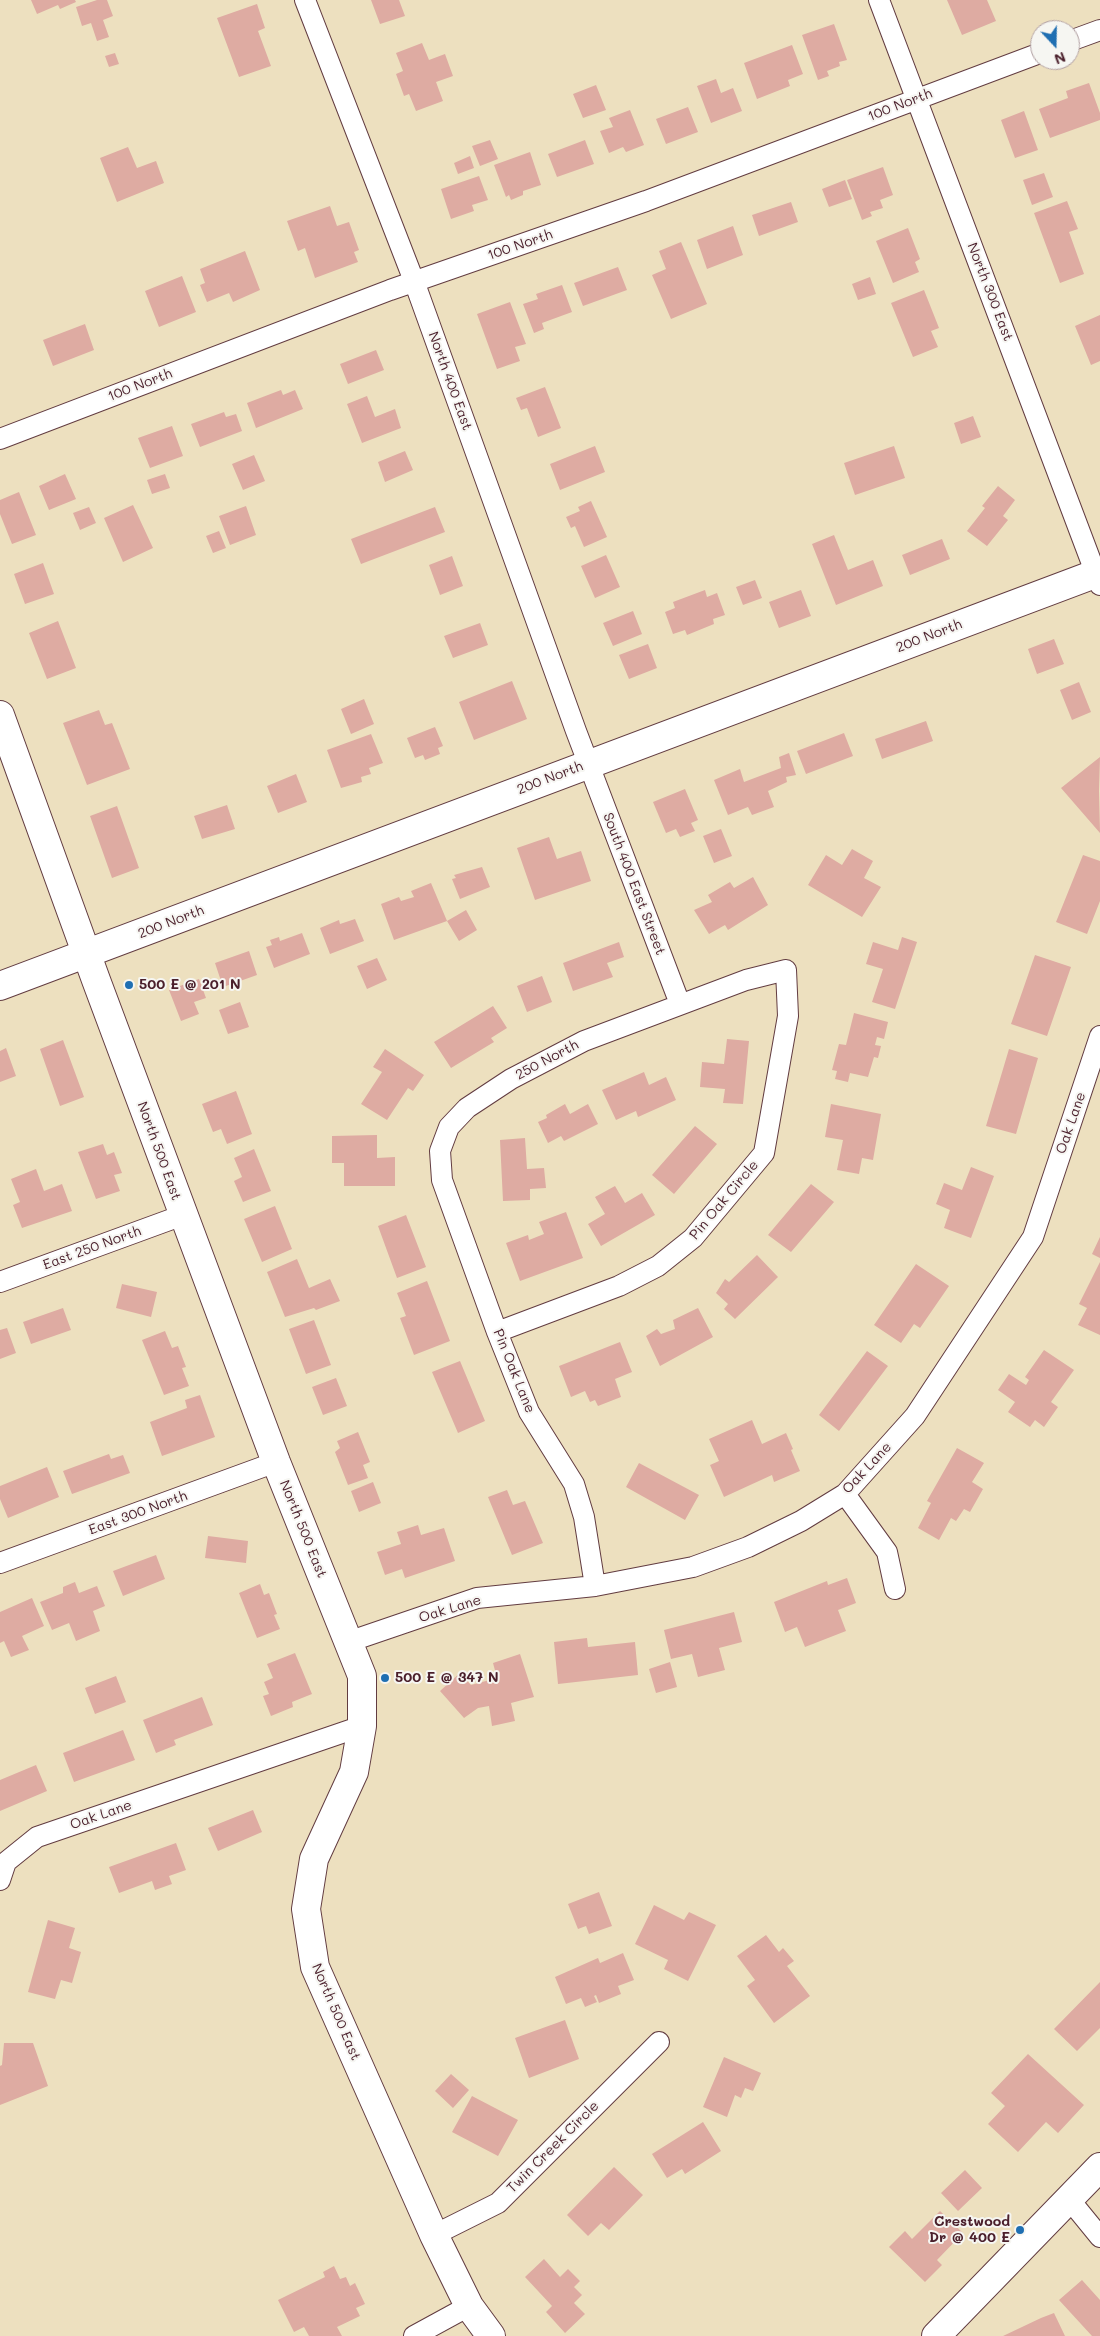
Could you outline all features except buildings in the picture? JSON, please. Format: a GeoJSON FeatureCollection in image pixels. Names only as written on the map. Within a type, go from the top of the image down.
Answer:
{"type":"FeatureCollection","features":[{"type":"Feature","properties":{"kind":"street","name":"North 400 East"},"geometry":{"type":"LineString","coordinates":[[305,0],[414,282],[588,764]]}},
{"type":"Feature","properties":{"kind":"street","name":"North 300 East"},"geometry":{"type":"LineString","coordinates":[[879,0],[1099,577]]}},
{"type":"Feature","properties":{"kind":"street"},"geometry":{"type":"LineString","coordinates":[[1080,37],[1100,30]]}},
{"type":"Feature","properties":{"kind":"street","name":"100 North"},"geometry":{"type":"LineString","coordinates":[[0,438],[414,282],[646,201],[1030,57]]}},
{"type":"Feature","properties":{"kind":"street","name":"200 North"},"geometry":{"type":"LineString","coordinates":[[0,986],[588,764],[1099,577]]}},
{"type":"Feature","properties":{"kind":"street","name":"North 500 East"},"geometry":{"type":"LineString","coordinates":[[0,715],[183,1215],[276,1462],[362,1676],[362,1726],[354,1772],[314,1859],[306,1909],[315,1968],[434,2235],[469,2306],[491,2336]]}},
{"type":"Feature","properties":{"kind":"street","name":"South 400 East Street"},"geometry":{"type":"LineString","coordinates":[[588,764],[680,1004]]}},
{"type":"Feature","properties":{"kind":"street","name":"Pin Oak Circle"},"geometry":{"type":"LineString","coordinates":[[498,1332],[619,1286],[658,1266],[693,1238],[764,1153],[788,1016],[786,970],[746,980],[680,1004]]}},
{"type":"Feature","properties":{"kind":"street","name":"250 North"},"geometry":{"type":"LineString","coordinates":[[440,1151],[449,1127],[467,1108],[510,1080],[584,1041],[680,1004]]}},
{"type":"Feature","properties":{"kind":"street","name":"Oak Lane"},"geometry":{"type":"LineString","coordinates":[[348,1642],[477,1598],[595,1586],[693,1567],[748,1548],[800,1521],[845,1494],[915,1416],[1033,1237],[1100,1036]]}},
{"type":"Feature","properties":{"kind":"street","name":"Pin Oak Lane"},"geometry":{"type":"LineString","coordinates":[[440,1151],[442,1180],[529,1412],[574,1484],[584,1517],[595,1586]]}},
{"type":"Feature","properties":{"kind":"street","name":"East 250 North"},"geometry":{"type":"LineString","coordinates":[[0,1282],[183,1215]]}},
{"type":"Feature","properties":{"kind":"street","name":"East 300 North"},"geometry":{"type":"LineString","coordinates":[[0,1563],[276,1462]]}},
{"type":"Feature","properties":{"kind":"street"},"geometry":{"type":"LineString","coordinates":[[845,1494],[887,1552],[895,1589]]}},
{"type":"Feature","properties":{"kind":"street","name":"Oak Lane"},"geometry":{"type":"LineString","coordinates":[[0,1880],[6,1862],[37,1837],[362,1726]]}},
{"type":"Feature","properties":{"kind":"street","name":"Twin Creek Circle"},"geometry":{"type":"LineString","coordinates":[[434,2235],[498,2203],[659,2042]]}},
{"type":"Feature","properties":{"kind":"street"},"geometry":{"type":"LineString","coordinates":[[936,2336],[1100,2167]]}},
{"type":"Feature","properties":{"kind":"street"},"geometry":{"type":"LineString","coordinates":[[1069,2199],[1100,2237]]}},
{"type":"Feature","properties":{"kind":"street"},"geometry":{"type":"LineString","coordinates":[[414,2336],[469,2306]]}},
{"type":"Feature","properties":{"kind":"place","name":"500 E @ 201 N"},"geometry":{"type":"Point","coordinates":[129,985]}},
{"type":"Feature","properties":{"kind":"place","name":"500 E @ 347 N"},"geometry":{"type":"Point","coordinates":[385,1678]}},
{"type":"Feature","properties":{"kind":"place","name":"Crestwood Dr @ 400 E"},"geometry":{"type":"Point","coordinates":[1020,2230]}}]}
